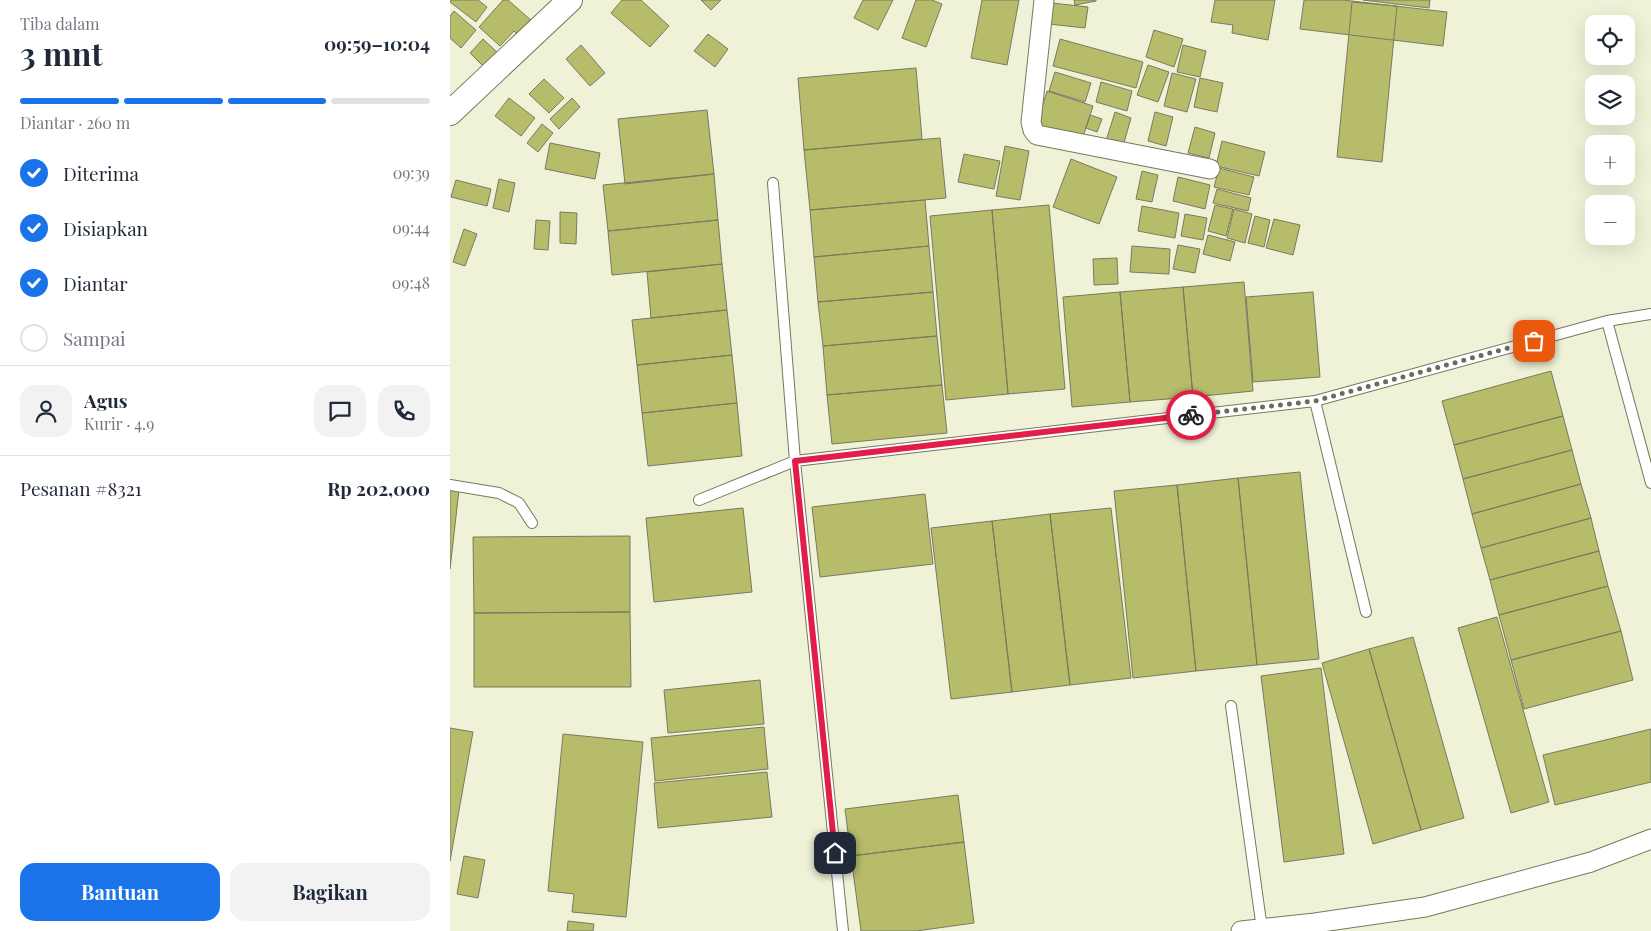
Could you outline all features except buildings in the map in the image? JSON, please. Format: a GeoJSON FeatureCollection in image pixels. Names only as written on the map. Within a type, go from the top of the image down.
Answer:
{"type":"FeatureCollection","features":[{"type":"Feature","properties":{"kind":"street"},"geometry":{"type":"LineString","coordinates":[[450,113],[570,0]]}},
{"type":"Feature","properties":{"kind":"street"},"geometry":{"type":"LineString","coordinates":[[1044,0],[1031,122],[1033,130],[1037,135],[1210,169]]}},
{"type":"Feature","properties":{"kind":"street"},"geometry":{"type":"LineString","coordinates":[[1241,931],[1315,924],[1425,907],[1592,862],[1651,839]]}},
{"type":"Feature","properties":{"kind":"lane"},"geometry":{"type":"LineString","coordinates":[[773,183],[795,461],[843,931]]}},
{"type":"Feature","properties":{"kind":"lane"},"geometry":{"type":"LineString","coordinates":[[699,500],[795,461],[1315,401],[1607,321],[1651,314]]}},
{"type":"Feature","properties":{"kind":"lane"},"geometry":{"type":"LineString","coordinates":[[1607,321],[1651,483]]}},
{"type":"Feature","properties":{"kind":"lane"},"geometry":{"type":"LineString","coordinates":[[1315,401],[1366,612]]}},
{"type":"Feature","properties":{"kind":"lane"},"geometry":{"type":"LineString","coordinates":[[450,485],[499,493],[519,503],[532,523]]}},
{"type":"Feature","properties":{"kind":"lane"},"geometry":{"type":"LineString","coordinates":[[1231,706],[1262,929]]}},
{"type":"Feature","properties":{"kind":"way so far"},"geometry":{"type":"LineString","coordinates":[[1191,415],[1315,401],[1534,341]]}},
{"type":"Feature","properties":{"kind":"route"},"geometry":{"type":"LineString","coordinates":[[835,853],[795,461],[1191,415]]}}]}
